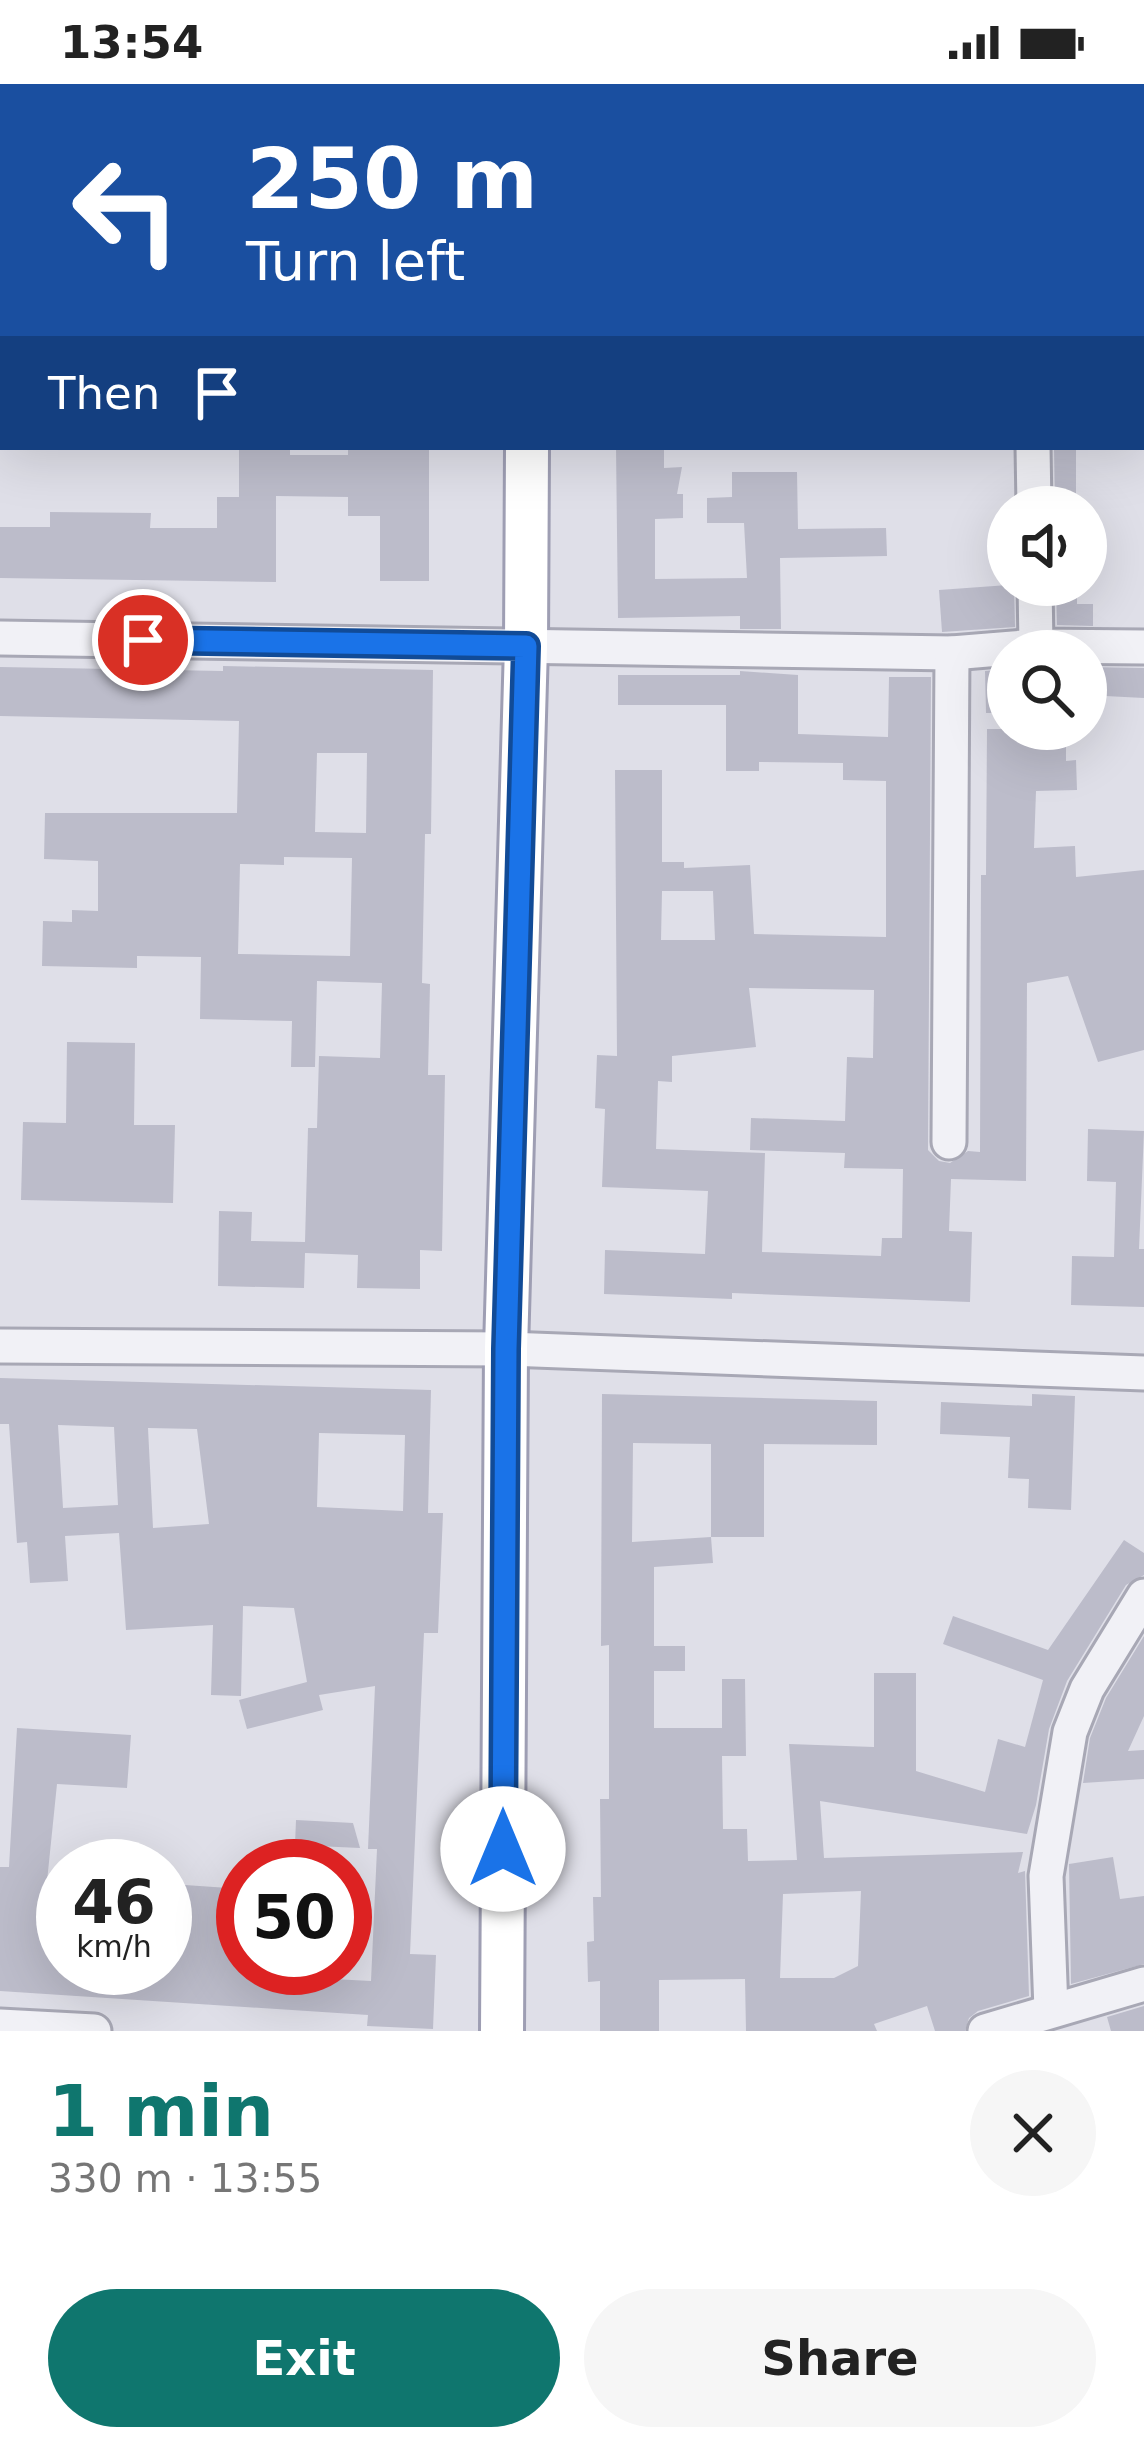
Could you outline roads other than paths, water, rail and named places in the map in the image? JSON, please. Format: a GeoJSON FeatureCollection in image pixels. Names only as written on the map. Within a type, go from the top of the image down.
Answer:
{"type":"FeatureCollection","features":[{"type":"Feature","properties":{"kind":"main road"},"geometry":{"type":"LineString","coordinates":[[502,2031],[506,1349],[526,646],[526,450]]}},
{"type":"Feature","properties":{"kind":"street"},"geometry":{"type":"LineString","coordinates":[[1033,450],[1034,486]]}},
{"type":"Feature","properties":{"kind":"street"},"geometry":{"type":"LineString","coordinates":[[0,638],[987,650]]}},
{"type":"Feature","properties":{"kind":"street"},"geometry":{"type":"LineString","coordinates":[[1107,646],[1144,646]]}},
{"type":"Feature","properties":{"kind":"street"},"geometry":{"type":"LineString","coordinates":[[949,1142],[952,653]]}},
{"type":"Feature","properties":{"kind":"street"},"geometry":{"type":"LineString","coordinates":[[0,1346],[506,1349],[1144,1373]]}},
{"type":"Feature","properties":{"kind":"street"},"geometry":{"type":"LineString","coordinates":[[1075,2015],[1046,1876],[1070,1732],[1087,1689],[1144,1596]]}},
{"type":"Feature","properties":{"kind":"street"},"geometry":{"type":"LineString","coordinates":[[985,2031],[1075,2015],[1144,1984]]}},
{"type":"Feature","properties":{"kind":"street"},"geometry":{"type":"LineString","coordinates":[[0,2026],[94,2031]]}}]}
